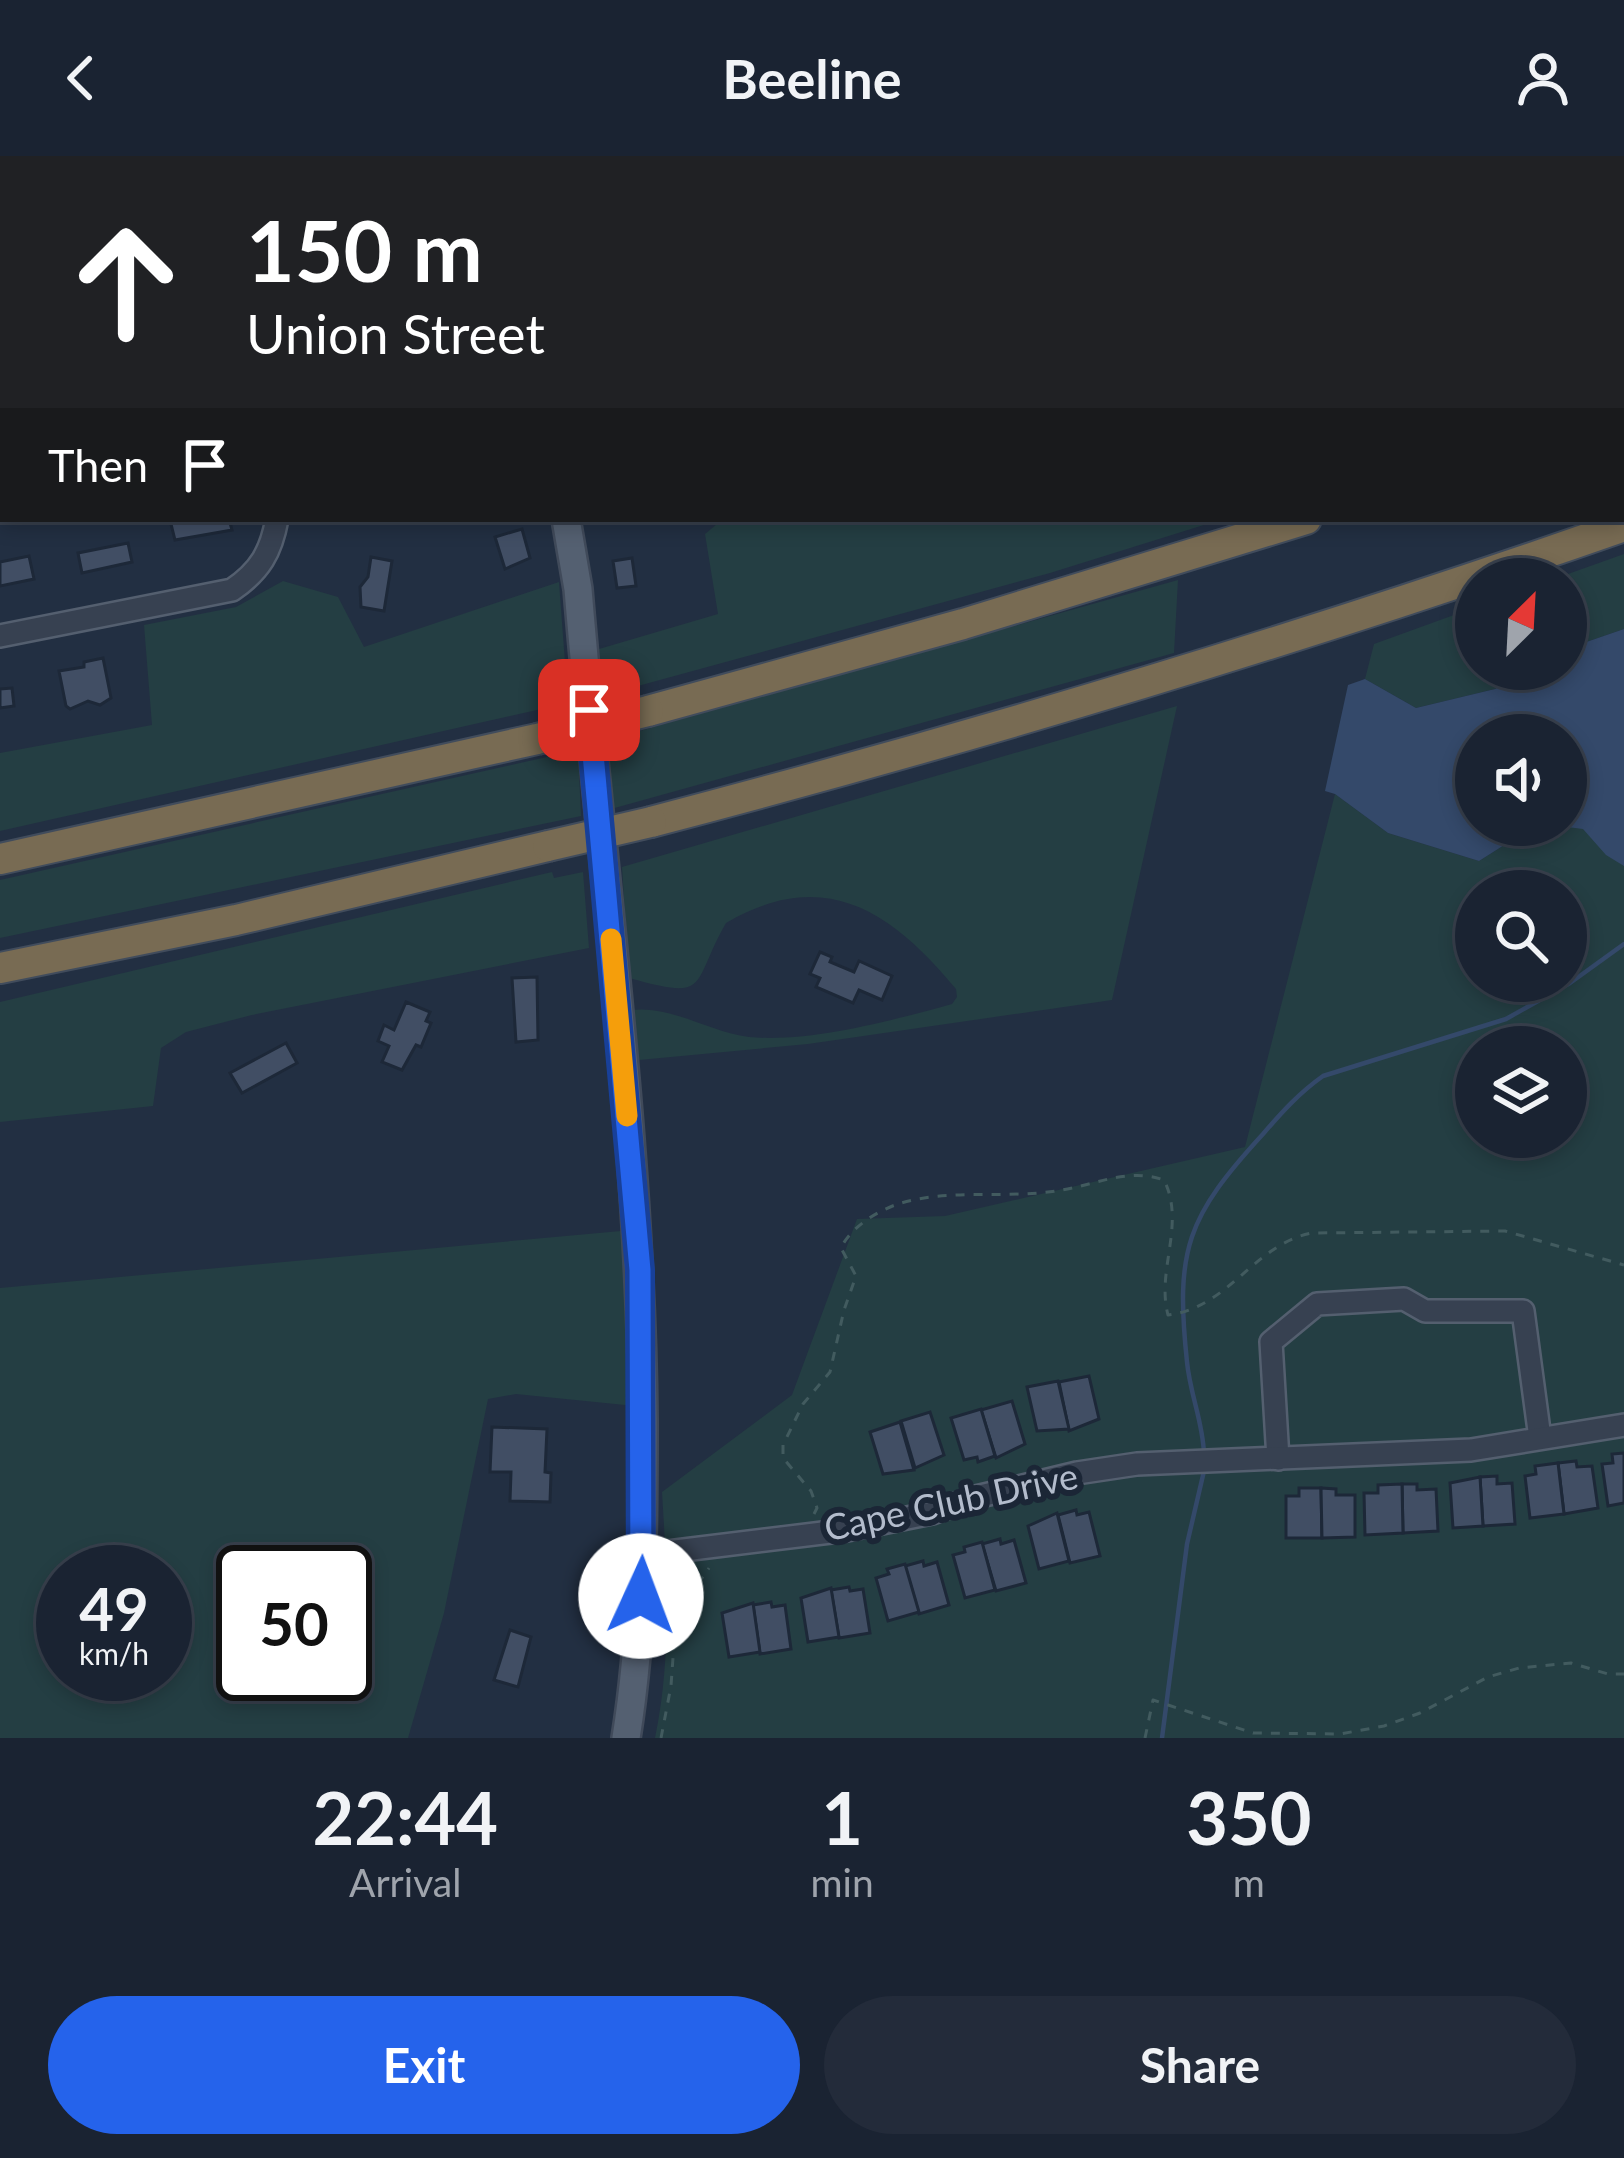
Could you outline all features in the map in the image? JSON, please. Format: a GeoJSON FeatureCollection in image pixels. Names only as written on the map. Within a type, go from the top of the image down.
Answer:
{"type":"FeatureCollection","features":[{"type":"Feature","properties":{"kind":"highway"},"geometry":{"type":"LineString","coordinates":[[0,859],[648,711],[984,617],[1296,522]]}},
{"type":"Feature","properties":{"kind":"highway"},"geometry":{"type":"LineString","coordinates":[[0,968],[236,920],[651,822],[1091,699],[1384,608],[1624,526]]}},
{"type":"Feature","properties":{"kind":"main road"},"geometry":{"type":"LineString","coordinates":[[567,522],[578,589],[641,1286],[644,1555],[626,1738]]}},
{"type":"Feature","properties":{"kind":"street"},"geometry":{"type":"LineString","coordinates":[[0,635],[232,590],[266,560],[276,522]]}},
{"type":"Feature","properties":{"kind":"street"},"geometry":{"type":"LineString","coordinates":[[1278,1459],[1271,1342],[1317,1304],[1404,1299],[1425,1311],[1523,1311],[1540,1438]]}},
{"type":"Feature","properties":{"kind":"street","name":"Cape Club Drive"},"geometry":{"type":"LineString","coordinates":[[644,1555],[847,1530],[932,1513],[976,1497],[1077,1473],[1137,1464],[1471,1450],[1624,1424]]}},
{"type":"Feature","properties":{"kind":"path"},"geometry":{"type":"LineString","coordinates":[[807,1533],[817,1508],[811,1491],[783,1458],[783,1445],[803,1404],[830,1372],[856,1276],[841,1248],[845,1238],[878,1214],[914,1200],[1051,1192],[1109,1178],[1150,1175],[1165,1180],[1174,1218],[1165,1301],[1168,1315],[1190,1311],[1221,1296],[1251,1265],[1291,1237],[1312,1233],[1505,1231],[1624,1265]]}},
{"type":"Feature","properties":{"kind":"path"},"geometry":{"type":"LineString","coordinates":[[661,1738],[671,1686],[676,1615],[704,1580],[720,1545]]}},
{"type":"Feature","properties":{"kind":"path"},"geometry":{"type":"LineString","coordinates":[[1145,1738],[1153,1700],[1253,1733],[1340,1734],[1420,1713],[1488,1677],[1519,1668],[1571,1664],[1608,1675],[1624,1674]]}},
{"type":"Feature","properties":{"kind":"green space"},"geometry":{"type":"Polygon","coordinates":[[[719,522],[1213,522],[1050,573],[605,695],[599,649],[718,614],[705,534],[719,522]]]}},
{"type":"Feature","properties":{"kind":"green space"},"geometry":{"type":"Polygon","coordinates":[[[1624,554],[1624,629],[1587,642],[1587,567],[1624,554]]]}},
{"type":"Feature","properties":{"kind":"green space"},"geometry":{"type":"Polygon","coordinates":[[[1178,580],[1174,653],[611,809],[604,741],[1178,580]]]}},
{"type":"Feature","properties":{"kind":"green space"},"geometry":{"type":"Polygon","coordinates":[[[283,581],[338,597],[364,647],[559,582],[568,703],[0,831],[0,753],[152,725],[144,625],[236,607],[283,581]]]}},
{"type":"Feature","properties":{"kind":"green space"},"geometry":{"type":"Polygon","coordinates":[[[1455,615],[1455,690],[1491,690],[1416,708],[1365,679],[1374,644],[1455,615]]]}},
{"type":"Feature","properties":{"kind":"green space"},"geometry":{"type":"Polygon","coordinates":[[[1624,693],[1624,1738],[655,1738],[666,1646],[662,1492],[792,1395],[857,1219],[945,1216],[1245,1147],[1335,794],[1388,833],[1479,861],[1503,846],[1587,846],[1587,777],[1624,693]]]}},
{"type":"Feature","properties":{"kind":"green space"},"geometry":{"type":"Polygon","coordinates":[[[1177,706],[1112,1000],[808,1044],[639,1060],[631,1010],[661,1011],[734,1034],[773,1038],[878,1023],[952,1004],[957,997],[956,989],[907,938],[854,905],[825,898],[795,898],[762,906],[726,923],[701,974],[687,987],[629,978],[622,867],[1177,706]]]}},
{"type":"Feature","properties":{"kind":"green space"},"geometry":{"type":"Polygon","coordinates":[[[578,750],[581,816],[0,938],[0,880],[578,750]]]}},
{"type":"Feature","properties":{"kind":"green space"},"geometry":{"type":"Polygon","coordinates":[[[552,872],[554,878],[583,872],[589,948],[186,1032],[161,1048],[153,1106],[0,1122],[0,1002],[552,872]]]}},
{"type":"Feature","properties":{"kind":"green space"},"geometry":{"type":"Polygon","coordinates":[[[621,1231],[635,1406],[516,1394],[488,1399],[444,1613],[408,1738],[0,1738],[0,1288],[621,1231]]]}},
{"type":"Feature","properties":{"kind":"water"},"geometry":{"type":"Polygon","coordinates":[[[1624,629],[1624,866],[1606,855],[1587,834],[1587,714],[1455,714],[1455,846],[1503,846],[1479,861],[1388,833],[1325,791],[1348,685],[1365,679],[1416,708],[1491,690],[1587,690],[1587,642],[1624,629]]]}},
{"type":"Feature","properties":{"kind":"building"},"geometry":{"type":"Polygon","coordinates":[[[170,522],[230,522],[232,530],[175,540],[170,522]]]}},
{"type":"Feature","properties":{"kind":"building"},"geometry":{"type":"Polygon","coordinates":[[[522,529],[530,558],[505,569],[495,537],[522,529]]]}},
{"type":"Feature","properties":{"kind":"building"},"geometry":{"type":"Polygon","coordinates":[[[128,543],[132,562],[82,573],[78,553],[128,543]]]}},
{"type":"Feature","properties":{"kind":"building"},"geometry":{"type":"Polygon","coordinates":[[[29,556],[34,579],[0,586],[0,562],[29,556]]]}},
{"type":"Feature","properties":{"kind":"building"},"geometry":{"type":"Polygon","coordinates":[[[371,557],[392,561],[384,611],[361,607],[360,587],[368,577],[371,557]]]}},
{"type":"Feature","properties":{"kind":"building"},"geometry":{"type":"Polygon","coordinates":[[[632,558],[636,586],[617,588],[613,561],[632,558]]]}},
{"type":"Feature","properties":{"kind":"building"},"geometry":{"type":"Polygon","coordinates":[[[103,658],[111,698],[100,705],[88,701],[70,709],[59,671],[103,658]]]}},
{"type":"Feature","properties":{"kind":"building"},"geometry":{"type":"Polygon","coordinates":[[[12,688],[14,706],[0,708],[0,689],[12,688]]]}},
{"type":"Feature","properties":{"kind":"building"},"geometry":{"type":"Polygon","coordinates":[[[820,952],[854,972],[859,961],[892,976],[882,1000],[859,990],[853,1003],[816,987],[820,978],[810,974],[820,952]]]}},
{"type":"Feature","properties":{"kind":"building"},"geometry":{"type":"Polygon","coordinates":[[[537,977],[538,1040],[516,1042],[512,978],[537,977]]]}},
{"type":"Feature","properties":{"kind":"building"},"geometry":{"type":"Polygon","coordinates":[[[406,1002],[430,1012],[426,1021],[431,1023],[421,1047],[416,1045],[402,1070],[382,1062],[389,1046],[378,1041],[384,1025],[394,1030],[406,1002]]]}},
{"type":"Feature","properties":{"kind":"building"},"geometry":{"type":"Polygon","coordinates":[[[286,1043],[297,1063],[242,1093],[230,1073],[286,1043]]]}},
{"type":"Feature","properties":{"kind":"building"},"geometry":{"type":"Polygon","coordinates":[[[1089,1376],[1099,1419],[1069,1431],[1059,1382],[1089,1376]]]}},
{"type":"Feature","properties":{"kind":"building"},"geometry":{"type":"Polygon","coordinates":[[[1058,1381],[1069,1429],[1037,1431],[1027,1387],[1058,1381]]]}},
{"type":"Feature","properties":{"kind":"building"},"geometry":{"type":"Polygon","coordinates":[[[1012,1401],[1025,1444],[996,1458],[981,1410],[1012,1401]]]}},
{"type":"Feature","properties":{"kind":"building"},"geometry":{"type":"Polygon","coordinates":[[[981,1409],[995,1456],[978,1462],[977,1457],[964,1460],[951,1418],[981,1409]]]}},
{"type":"Feature","properties":{"kind":"building"},"geometry":{"type":"Polygon","coordinates":[[[930,1412],[944,1455],[915,1468],[901,1421],[930,1412]]]}},
{"type":"Feature","properties":{"kind":"building"},"geometry":{"type":"Polygon","coordinates":[[[900,1422],[914,1470],[883,1474],[870,1432],[900,1422]]]}},
{"type":"Feature","properties":{"kind":"building"},"geometry":{"type":"Polygon","coordinates":[[[492,1427],[547,1429],[545,1472],[551,1473],[550,1502],[510,1501],[511,1472],[490,1472],[492,1427]]]}},
{"type":"Feature","properties":{"kind":"building"},"geometry":{"type":"Polygon","coordinates":[[[1624,1453],[1624,1503],[1608,1506],[1602,1464],[1613,1463],[1612,1454],[1624,1453]]]}},
{"type":"Feature","properties":{"kind":"building"},"geometry":{"type":"Polygon","coordinates":[[[1576,1461],[1577,1467],[1592,1466],[1598,1508],[1564,1514],[1558,1463],[1576,1461]]]}},
{"type":"Feature","properties":{"kind":"building"},"geometry":{"type":"Polygon","coordinates":[[[1558,1463],[1564,1514],[1530,1518],[1525,1476],[1536,1474],[1535,1466],[1558,1463]]]}},
{"type":"Feature","properties":{"kind":"building"},"geometry":{"type":"Polygon","coordinates":[[[1497,1476],[1497,1484],[1512,1483],[1515,1524],[1483,1526],[1480,1477],[1497,1476]]]}},
{"type":"Feature","properties":{"kind":"building"},"geometry":{"type":"Polygon","coordinates":[[[1480,1477],[1483,1526],[1453,1528],[1450,1483],[1480,1477]]]}},
{"type":"Feature","properties":{"kind":"building"},"geometry":{"type":"Polygon","coordinates":[[[1402,1484],[1417,1484],[1417,1490],[1436,1489],[1438,1531],[1403,1533],[1402,1484]]]}},
{"type":"Feature","properties":{"kind":"building"},"geometry":{"type":"Polygon","coordinates":[[[1402,1484],[1403,1533],[1365,1535],[1364,1493],[1378,1493],[1378,1485],[1402,1484]]]}},
{"type":"Feature","properties":{"kind":"building"},"geometry":{"type":"Polygon","coordinates":[[[1299,1488],[1321,1488],[1322,1538],[1286,1538],[1286,1496],[1299,1496],[1299,1488]]]}},
{"type":"Feature","properties":{"kind":"building"},"geometry":{"type":"Polygon","coordinates":[[[1321,1488],[1336,1489],[1336,1495],[1355,1495],[1355,1537],[1322,1538],[1321,1488]]]}},
{"type":"Feature","properties":{"kind":"building"},"geometry":{"type":"Polygon","coordinates":[[[1076,1510],[1077,1515],[1089,1512],[1100,1556],[1070,1563],[1058,1515],[1076,1510]]]}},
{"type":"Feature","properties":{"kind":"building"},"geometry":{"type":"Polygon","coordinates":[[[1057,1513],[1069,1561],[1039,1569],[1028,1526],[1057,1513]]]}},
{"type":"Feature","properties":{"kind":"building"},"geometry":{"type":"Polygon","coordinates":[[[1000,1539],[1001,1544],[1014,1540],[1026,1583],[996,1591],[982,1544],[1000,1539]]]}},
{"type":"Feature","properties":{"kind":"building"},"geometry":{"type":"Polygon","coordinates":[[[982,1542],[995,1590],[965,1598],[953,1555],[982,1542]]]}},
{"type":"Feature","properties":{"kind":"building"},"geometry":{"type":"Polygon","coordinates":[[[923,1561],[924,1566],[937,1562],[949,1605],[919,1614],[905,1566],[923,1561]]]}},
{"type":"Feature","properties":{"kind":"building"},"geometry":{"type":"Polygon","coordinates":[[[905,1564],[919,1612],[888,1621],[876,1578],[905,1564]]]}},
{"type":"Feature","properties":{"kind":"building"},"geometry":{"type":"Polygon","coordinates":[[[849,1587],[850,1591],[863,1589],[870,1633],[839,1638],[831,1590],[849,1587]]]}},
{"type":"Feature","properties":{"kind":"building"},"geometry":{"type":"Polygon","coordinates":[[[831,1588],[839,1637],[808,1642],[801,1598],[831,1588]]]}},
{"type":"Feature","properties":{"kind":"building"},"geometry":{"type":"Polygon","coordinates":[[[771,1602],[772,1607],[785,1605],[791,1649],[760,1654],[753,1605],[771,1602]]]}},
{"type":"Feature","properties":{"kind":"building"},"geometry":{"type":"Polygon","coordinates":[[[753,1603],[760,1652],[729,1657],[722,1613],[753,1603]]]}},
{"type":"Feature","properties":{"kind":"building"},"geometry":{"type":"Polygon","coordinates":[[[510,1630],[531,1637],[518,1687],[494,1680],[510,1630]]]}},
{"type":"Feature","properties":{"kind":"waterway"},"geometry":{"type":"LineString","coordinates":[[1204,1454],[1187,1362],[1186,1262],[1202,1213],[1237,1163],[1291,1103],[1323,1076],[1506,1019],[1570,983],[1624,944]]}},
{"type":"Feature","properties":{"kind":"waterway"},"geometry":{"type":"LineString","coordinates":[[1162,1738],[1187,1544],[1204,1471]]}},
{"type":"Feature","properties":{"kind":"slow traffic"},"geometry":{"type":"LineString","coordinates":[[611,939],[627,1116]]}},
{"type":"Feature","properties":{"kind":"route"},"geometry":{"type":"LineString","coordinates":[[589,710],[640,1270],[641,1596]]}}]}
